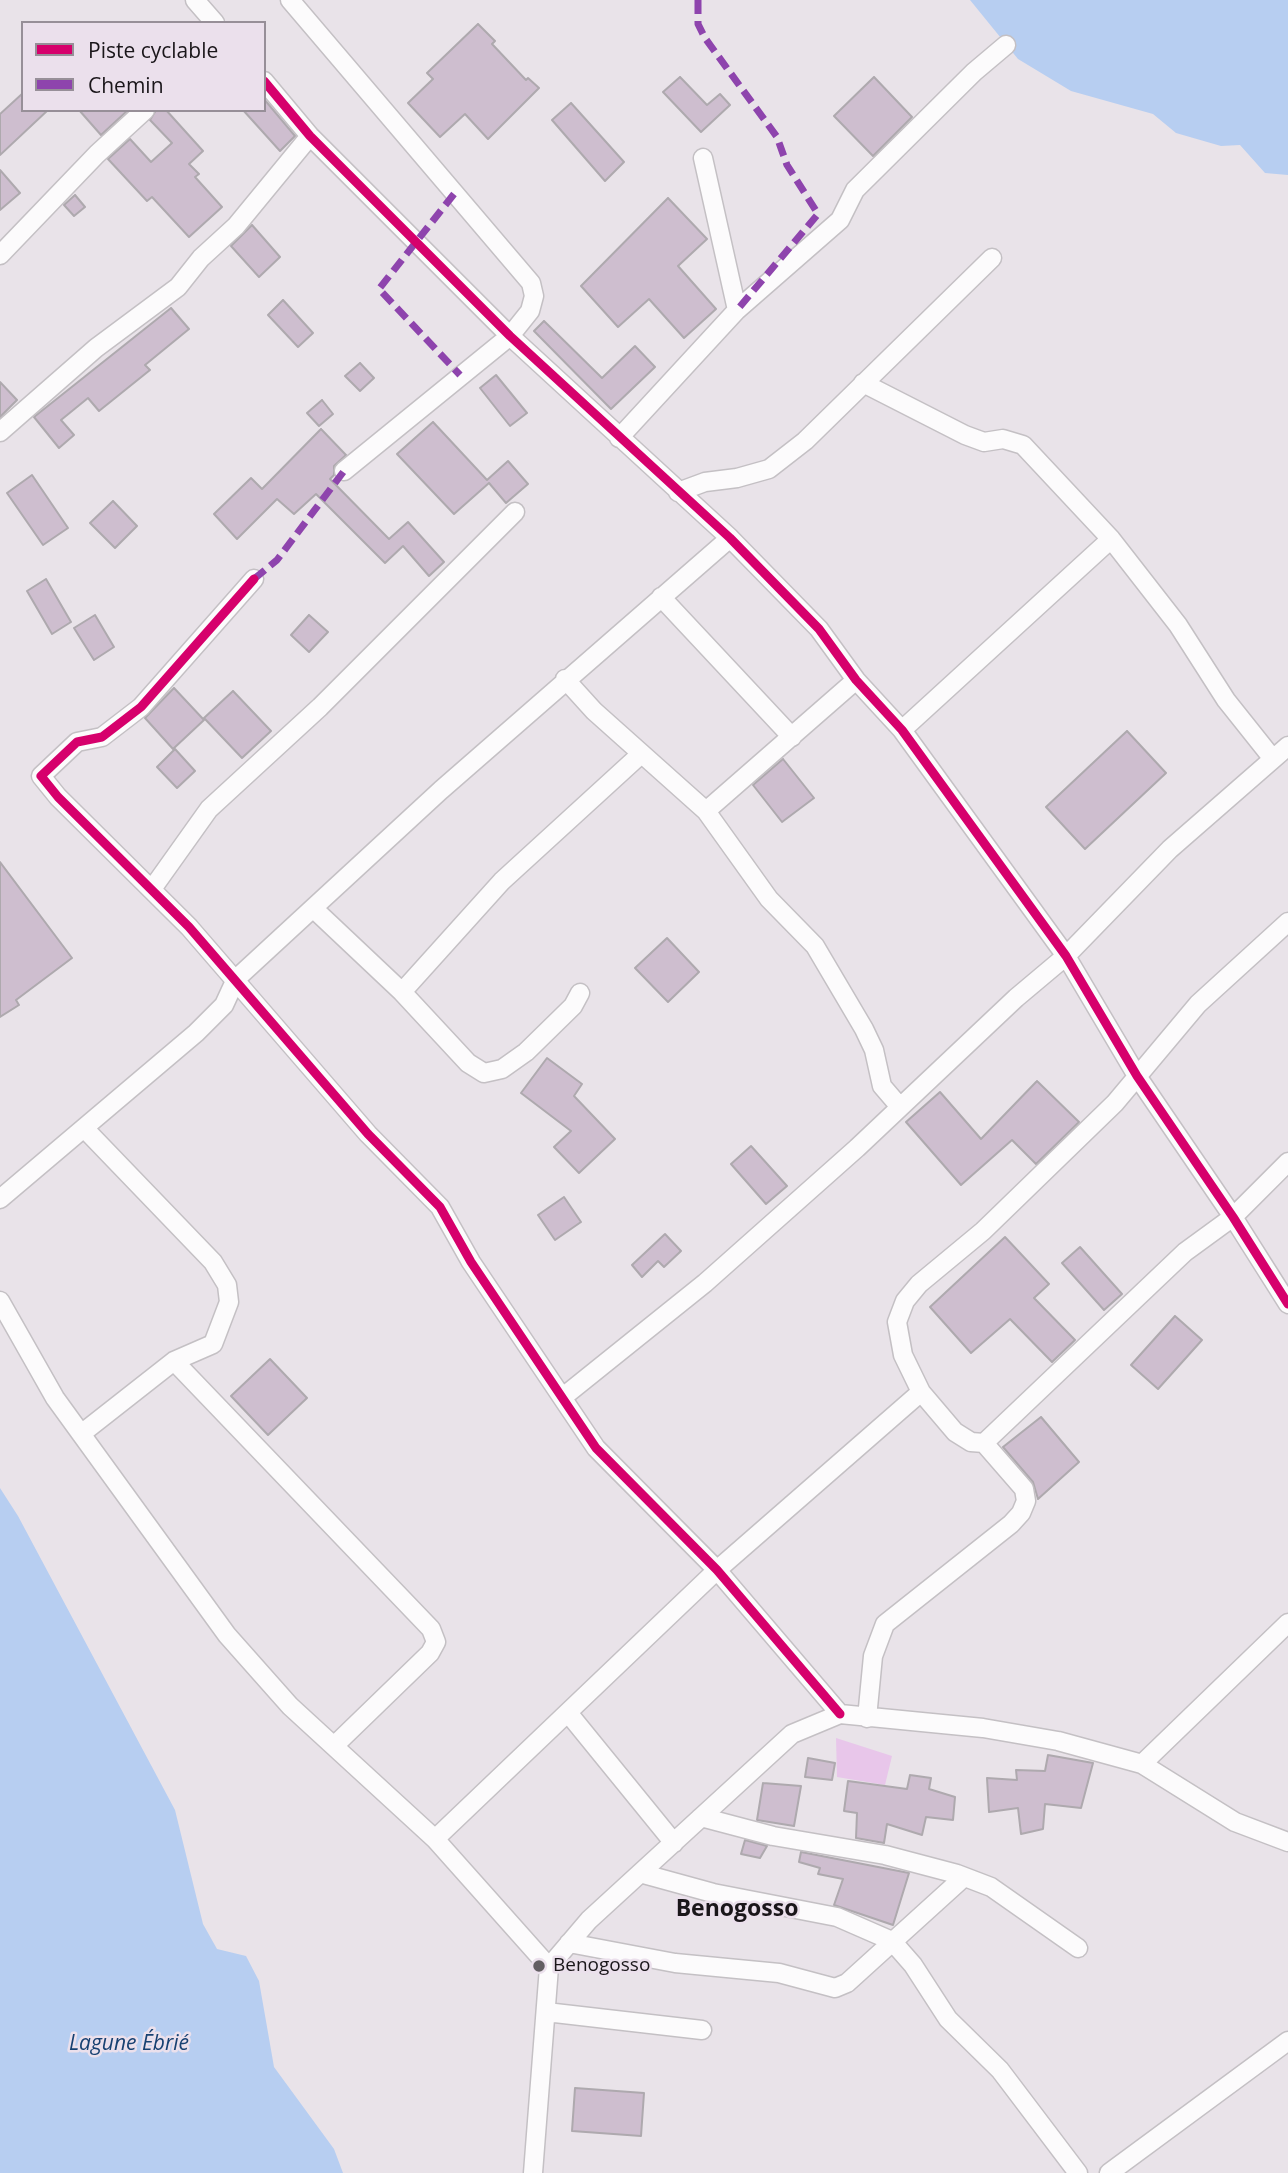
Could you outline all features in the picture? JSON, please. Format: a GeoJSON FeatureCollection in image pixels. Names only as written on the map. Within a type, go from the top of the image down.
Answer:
{"type":"FeatureCollection","features":[{"type":"Feature","properties":{"kind":"street"},"geometry":{"type":"LineString","coordinates":[[195,0],[213,21]]}},
{"type":"Feature","properties":{"kind":"street"},"geometry":{"type":"LineString","coordinates":[[289,0],[531,283],[534,296],[530,311],[510,336],[344,471]]}},
{"type":"Feature","properties":{"kind":"street"},"geometry":{"type":"LineString","coordinates":[[619,438],[737,310],[840,220],[855,190],[974,72],[1006,45]]}},
{"type":"Feature","properties":{"kind":"street"},"geometry":{"type":"LineString","coordinates":[[266,83],[310,136],[510,336],[730,538],[819,629],[856,680],[902,730],[1066,956],[1137,1076],[1233,1217],[1288,1304]]}},
{"type":"Feature","properties":{"kind":"street"},"geometry":{"type":"LineString","coordinates":[[0,255],[97,154],[143,112]]}},
{"type":"Feature","properties":{"kind":"street"},"geometry":{"type":"LineString","coordinates":[[0,432],[96,348],[178,286],[201,258],[236,226],[310,136]]}},
{"type":"Feature","properties":{"kind":"street"},"geometry":{"type":"LineString","coordinates":[[703,158],[737,310]]}},
{"type":"Feature","properties":{"kind":"street"},"geometry":{"type":"LineString","coordinates":[[678,492],[705,482],[737,478],[769,469],[805,441],[992,258]]}},
{"type":"Feature","properties":{"kind":"street"},"geometry":{"type":"LineString","coordinates":[[863,383],[965,435],[984,442],[1003,439],[1023,444],[1111,539],[1178,625],[1226,700],[1273,759]]}},
{"type":"Feature","properties":{"kind":"street"},"geometry":{"type":"LineString","coordinates":[[152,889],[209,809],[320,707],[515,512]]}},
{"type":"Feature","properties":{"kind":"street"},"geometry":{"type":"LineString","coordinates":[[0,1199],[196,1033],[224,1005],[236,979],[441,790],[730,538]]}},
{"type":"Feature","properties":{"kind":"street"},"geometry":{"type":"LineString","coordinates":[[902,730],[1111,539]]}},
{"type":"Feature","properties":{"kind":"street"},"geometry":{"type":"LineString","coordinates":[[254,579],[141,707],[102,737],[77,742],[41,776],[58,797],[152,889],[236,979],[279,1034],[368,1134],[440,1208],[471,1262],[596,1448],[717,1570],[840,1714]]}},
{"type":"Feature","properties":{"kind":"street"},"geometry":{"type":"LineString","coordinates":[[661,597],[792,737]]}},
{"type":"Feature","properties":{"kind":"street"},"geometry":{"type":"LineString","coordinates":[[565,680],[594,711],[706,811],[769,899],[815,946],[864,1029],[874,1050],[882,1086],[900,1107]]}},
{"type":"Feature","properties":{"kind":"street"},"geometry":{"type":"LineString","coordinates":[[706,811],[856,680]]}},
{"type":"Feature","properties":{"kind":"street"},"geometry":{"type":"LineString","coordinates":[[562,1397],[705,1283],[1016,998],[1066,956],[1170,849],[1288,746]]}},
{"type":"Feature","properties":{"kind":"street"},"geometry":{"type":"LineString","coordinates":[[402,992],[502,881],[641,754]]}},
{"type":"Feature","properties":{"kind":"street"},"geometry":{"type":"LineString","coordinates":[[314,909],[402,992],[468,1063],[484,1073],[502,1069],[526,1052],[573,1006],[580,993]]}},
{"type":"Feature","properties":{"kind":"street"},"geometry":{"type":"LineString","coordinates":[[867,1717],[873,1656],[885,1624],[1021,1513],[1026,1501],[1024,1489],[984,1443],[971,1442],[955,1432],[921,1392],[903,1355],[897,1322],[905,1301],[919,1284],[983,1231],[1115,1103],[1198,1004],[1288,922]]}},
{"type":"Feature","properties":{"kind":"street"},"geometry":{"type":"LineString","coordinates":[[81,1434],[174,1361],[213,1344],[229,1302],[227,1285],[213,1262],[84,1128]]}},
{"type":"Feature","properties":{"kind":"street"},"geometry":{"type":"LineString","coordinates":[[984,1443],[1185,1252],[1233,1217],[1288,1162]]}},
{"type":"Feature","properties":{"kind":"street"},"geometry":{"type":"LineString","coordinates":[[0,1301],[55,1398],[227,1635],[290,1706],[435,1839],[549,1967]]}},
{"type":"Feature","properties":{"kind":"street"},"geometry":{"type":"LineString","coordinates":[[174,1361],[431,1629],[436,1642],[429,1653],[335,1745]]}},
{"type":"Feature","properties":{"kind":"street"},"geometry":{"type":"LineString","coordinates":[[435,1839],[717,1570],[921,1392]]}},
{"type":"Feature","properties":{"kind":"street"},"geometry":{"type":"LineString","coordinates":[[1142,1764],[1288,1623]]}},
{"type":"Feature","properties":{"kind":"street"},"geometry":{"type":"LineString","coordinates":[[569,1714],[674,1843]]}},
{"type":"Feature","properties":{"kind":"street"},"geometry":{"type":"LineString","coordinates":[[533,2173],[549,1967],[589,1920],[792,1734],[840,1714],[1028,1736],[1142,1764],[1235,1822],[1288,1842]]}},
{"type":"Feature","properties":{"kind":"street"},"geometry":{"type":"LineString","coordinates":[[701,1817],[773,1836],[885,1855],[964,1877],[991,1887],[1078,1948]]}},
{"type":"Feature","properties":{"kind":"street"},"geometry":{"type":"LineString","coordinates":[[640,1873],[713,1893],[837,1917],[892,1941],[914,1965],[948,2019],[1000,2070],[1078,2173]]}},
{"type":"Feature","properties":{"kind":"street"},"geometry":{"type":"LineString","coordinates":[[569,1943],[675,1964],[779,1973],[835,1988],[847,1983],[964,1877]]}},
{"type":"Feature","properties":{"kind":"street"},"geometry":{"type":"LineString","coordinates":[[546,2012],[702,2030]]}},
{"type":"Feature","properties":{"kind":"street"},"geometry":{"type":"LineString","coordinates":[[1109,2173],[1182,2116],[1288,2041]]}},
{"type":"Feature","properties":{"kind":"shaded area"},"geometry":{"type":"Polygon","coordinates":[[[836,1738],[892,1756],[885,1785],[837,1777],[836,1738]]]}},
{"type":"Feature","properties":{"kind":"water"},"geometry":{"type":"Polygon","coordinates":[[[970,0],[1288,0],[1288,175],[1265,173],[1240,145],[1221,146],[1176,133],[1153,114],[1071,91],[1018,59],[970,0]]]}},
{"type":"Feature","properties":{"kind":"water","name":"Lagune Ébrié"},"geometry":{"type":"Polygon","coordinates":[[[0,1488],[18,1516],[175,1810],[203,1924],[217,1949],[246,1956],[259,1981],[274,2067],[334,2149],[343,2173],[0,2173],[0,1488]]]}},
{"type":"Feature","properties":{"kind":"building"},"geometry":{"type":"Polygon","coordinates":[[[478,24],[495,41],[492,44],[526,80],[528,78],[539,88],[488,139],[465,114],[440,137],[408,103],[433,79],[427,73],[478,24]]]}},
{"type":"Feature","properties":{"kind":"building"},"geometry":{"type":"Polygon","coordinates":[[[680,77],[707,105],[720,94],[730,105],[701,132],[663,92],[680,77]]]}},
{"type":"Feature","properties":{"kind":"building"},"geometry":{"type":"Polygon","coordinates":[[[874,77],[912,117],[873,156],[834,116],[874,77]]]}},
{"type":"Feature","properties":{"kind":"building"},"geometry":{"type":"Polygon","coordinates":[[[21,95],[21,112],[46,112],[0,155],[0,114],[21,95]]]}},
{"type":"Feature","properties":{"kind":"building"},"geometry":{"type":"Polygon","coordinates":[[[266,101],[295,136],[280,151],[245,112],[266,112],[266,101]]]}},
{"type":"Feature","properties":{"kind":"building"},"geometry":{"type":"Polygon","coordinates":[[[571,103],[624,162],[605,181],[552,120],[571,103]]]}},
{"type":"Feature","properties":{"kind":"building"},"geometry":{"type":"Polygon","coordinates":[[[81,112],[126,112],[101,135],[81,112]]]}},
{"type":"Feature","properties":{"kind":"building"},"geometry":{"type":"Polygon","coordinates":[[[155,112],[168,112],[203,151],[189,164],[199,174],[195,177],[222,207],[189,237],[152,197],[147,201],[108,159],[130,139],[151,162],[172,143],[150,120],[155,112]]]}},
{"type":"Feature","properties":{"kind":"building"},"geometry":{"type":"Polygon","coordinates":[[[0,170],[20,193],[0,210],[0,170]]]}},
{"type":"Feature","properties":{"kind":"building"},"geometry":{"type":"Polygon","coordinates":[[[75,195],[85,207],[74,216],[64,205],[75,195]]]}},
{"type":"Feature","properties":{"kind":"building"},"geometry":{"type":"Polygon","coordinates":[[[668,198],[707,239],[678,266],[716,309],[684,338],[649,299],[618,327],[581,286],[668,198]]]}},
{"type":"Feature","properties":{"kind":"building"},"geometry":{"type":"Polygon","coordinates":[[[252,225],[280,257],[259,277],[231,246],[252,225]]]}},
{"type":"Feature","properties":{"kind":"building"},"geometry":{"type":"Polygon","coordinates":[[[283,300],[313,333],[298,347],[268,315],[283,300]]]}},
{"type":"Feature","properties":{"kind":"building"},"geometry":{"type":"Polygon","coordinates":[[[171,308],[189,329],[145,365],[150,370],[99,411],[88,398],[61,420],[74,435],[59,448],[34,417],[171,308]]]}},
{"type":"Feature","properties":{"kind":"building"},"geometry":{"type":"Polygon","coordinates":[[[544,321],[602,378],[635,346],[655,367],[611,409],[534,331],[544,321]]]}},
{"type":"Feature","properties":{"kind":"building"},"geometry":{"type":"Polygon","coordinates":[[[360,363],[374,378],[360,391],[345,376],[360,363]]]}},
{"type":"Feature","properties":{"kind":"building"},"geometry":{"type":"Polygon","coordinates":[[[496,375],[527,413],[510,426],[480,388],[496,375]]]}},
{"type":"Feature","properties":{"kind":"building"},"geometry":{"type":"Polygon","coordinates":[[[0,382],[17,400],[0,417],[0,382]]]}},
{"type":"Feature","properties":{"kind":"building"},"geometry":{"type":"Polygon","coordinates":[[[322,400],[333,414],[319,426],[307,413],[322,400]]]}},
{"type":"Feature","properties":{"kind":"building"},"geometry":{"type":"Polygon","coordinates":[[[433,422],[487,480],[508,461],[528,484],[506,503],[489,483],[454,514],[397,454],[433,422]]]}},
{"type":"Feature","properties":{"kind":"building"},"geometry":{"type":"Polygon","coordinates":[[[321,429],[346,455],[334,466],[334,475],[330,479],[389,539],[408,522],[444,562],[429,576],[403,546],[385,563],[316,494],[294,514],[277,499],[237,539],[214,514],[251,478],[262,489],[321,429]]]}},
{"type":"Feature","properties":{"kind":"building"},"geometry":{"type":"Polygon","coordinates":[[[32,475],[68,528],[43,545],[7,493],[32,475]]]}},
{"type":"Feature","properties":{"kind":"building"},"geometry":{"type":"Polygon","coordinates":[[[113,501],[137,526],[115,548],[90,523],[113,501]]]}},
{"type":"Feature","properties":{"kind":"building"},"geometry":{"type":"Polygon","coordinates":[[[46,579],[71,622],[52,634],[27,591],[46,579]]]}},
{"type":"Feature","properties":{"kind":"building"},"geometry":{"type":"Polygon","coordinates":[[[95,615],[114,647],[94,660],[74,628],[95,615]]]}},
{"type":"Feature","properties":{"kind":"building"},"geometry":{"type":"Polygon","coordinates":[[[309,615],[328,632],[309,652],[291,635],[309,615]]]}},
{"type":"Feature","properties":{"kind":"building"},"geometry":{"type":"Polygon","coordinates":[[[174,688],[204,720],[173,749],[145,718],[174,688]]]}},
{"type":"Feature","properties":{"kind":"building"},"geometry":{"type":"Polygon","coordinates":[[[233,691],[271,731],[242,758],[204,718],[233,691]]]}},
{"type":"Feature","properties":{"kind":"building"},"geometry":{"type":"Polygon","coordinates":[[[1127,731],[1166,773],[1085,849],[1046,807],[1127,731]]]}},
{"type":"Feature","properties":{"kind":"building"},"geometry":{"type":"Polygon","coordinates":[[[175,749],[195,771],[177,788],[157,767],[175,749]]]}},
{"type":"Feature","properties":{"kind":"building"},"geometry":{"type":"Polygon","coordinates":[[[783,759],[814,798],[782,822],[753,785],[783,759]]]}},
{"type":"Feature","properties":{"kind":"building"},"geometry":{"type":"Polygon","coordinates":[[[0,862],[72,958],[16,1000],[19,1005],[0,1017],[0,862]]]}},
{"type":"Feature","properties":{"kind":"building"},"geometry":{"type":"Polygon","coordinates":[[[667,938],[699,972],[668,1002],[635,968],[667,938]]]}},
{"type":"Feature","properties":{"kind":"building"},"geometry":{"type":"Polygon","coordinates":[[[547,1058],[582,1084],[574,1096],[615,1139],[579,1173],[554,1147],[571,1131],[521,1093],[547,1058]]]}},
{"type":"Feature","properties":{"kind":"building"},"geometry":{"type":"Polygon","coordinates":[[[1037,1081],[1079,1122],[1036,1164],[1012,1140],[961,1185],[906,1122],[940,1092],[981,1139],[1037,1081]]]}},
{"type":"Feature","properties":{"kind":"building"},"geometry":{"type":"Polygon","coordinates":[[[751,1146],[787,1186],[766,1204],[731,1164],[751,1146]]]}},
{"type":"Feature","properties":{"kind":"building"},"geometry":{"type":"Polygon","coordinates":[[[564,1197],[581,1222],[555,1240],[538,1215],[564,1197]]]}},
{"type":"Feature","properties":{"kind":"building"},"geometry":{"type":"Polygon","coordinates":[[[665,1234],[681,1251],[664,1267],[658,1261],[642,1277],[632,1265],[665,1234]]]}},
{"type":"Feature","properties":{"kind":"building"},"geometry":{"type":"Polygon","coordinates":[[[1005,1237],[1049,1284],[1034,1298],[1075,1340],[1052,1362],[1010,1319],[971,1353],[930,1307],[1005,1237]]]}},
{"type":"Feature","properties":{"kind":"building"},"geometry":{"type":"Polygon","coordinates":[[[1080,1247],[1122,1294],[1104,1310],[1062,1263],[1080,1247]]]}},
{"type":"Feature","properties":{"kind":"building"},"geometry":{"type":"Polygon","coordinates":[[[1175,1316],[1202,1340],[1158,1389],[1131,1365],[1175,1316]]]}},
{"type":"Feature","properties":{"kind":"building"},"geometry":{"type":"Polygon","coordinates":[[[270,1359],[307,1398],[268,1435],[231,1396],[270,1359]]]}},
{"type":"Feature","properties":{"kind":"building"},"geometry":{"type":"Polygon","coordinates":[[[1041,1417],[1079,1462],[1038,1499],[1033,1482],[1003,1447],[1041,1417]]]}},
{"type":"Feature","properties":{"kind":"building"},"geometry":{"type":"Polygon","coordinates":[[[1048,1755],[1093,1763],[1081,1808],[1045,1804],[1043,1829],[1021,1834],[1018,1808],[989,1812],[987,1778],[1017,1780],[1016,1770],[1045,1771],[1048,1755]]]}},
{"type":"Feature","properties":{"kind":"building"},"geometry":{"type":"Polygon","coordinates":[[[808,1758],[835,1763],[832,1780],[805,1777],[808,1758]]]}},
{"type":"Feature","properties":{"kind":"building"},"geometry":{"type":"Polygon","coordinates":[[[910,1775],[931,1778],[929,1789],[955,1797],[953,1820],[926,1817],[922,1835],[887,1824],[884,1843],[856,1838],[857,1813],[844,1811],[848,1781],[907,1789],[910,1775]]]}},
{"type":"Feature","properties":{"kind":"building"},"geometry":{"type":"Polygon","coordinates":[[[763,1783],[801,1786],[794,1826],[757,1820],[763,1783]]]}},
{"type":"Feature","properties":{"kind":"building"},"geometry":{"type":"Polygon","coordinates":[[[745,1840],[767,1846],[760,1858],[741,1854],[745,1840]]]}},
{"type":"Feature","properties":{"kind":"building"},"geometry":{"type":"Polygon","coordinates":[[[801,1852],[909,1873],[893,1925],[834,1905],[843,1879],[818,1874],[820,1868],[799,1862],[801,1852]]]}},
{"type":"Feature","properties":{"kind":"building"},"geometry":{"type":"Polygon","coordinates":[[[575,2088],[644,2093],[641,2136],[572,2131],[575,2088]]]}},
{"type":"Feature","properties":{"kind":"marked path"},"geometry":{"type":"LineString","coordinates":[[698,0],[698,24],[705,38],[777,137],[787,165],[818,214],[737,310]]}},
{"type":"Feature","properties":{"kind":"marked path"},"geometry":{"type":"LineString","coordinates":[[454,194],[379,289],[460,375]]}},
{"type":"Feature","properties":{"kind":"marked path"},"geometry":{"type":"LineString","coordinates":[[254,579],[277,560],[344,471]]}},
{"type":"Feature","properties":{"kind":"cycle path"},"geometry":{"type":"LineString","coordinates":[[266,83],[310,136],[510,336],[730,538],[819,629],[856,680],[902,730],[1066,956],[1137,1076],[1233,1217],[1288,1304]]}},
{"type":"Feature","properties":{"kind":"cycle path"},"geometry":{"type":"LineString","coordinates":[[254,579],[141,707],[102,737],[77,742],[41,776],[58,797],[189,927],[368,1134],[440,1207],[471,1262],[596,1448],[717,1570],[840,1714]]}},
{"type":"Feature","properties":{"kind":"place","name":"Benogosso"},"geometry":{"type":"Point","coordinates":[539,1966]}},
{"type":"Feature","properties":{"kind":"district","name":"Benogosso"},"geometry":{"type":"Point","coordinates":[737,1909]}}]}
